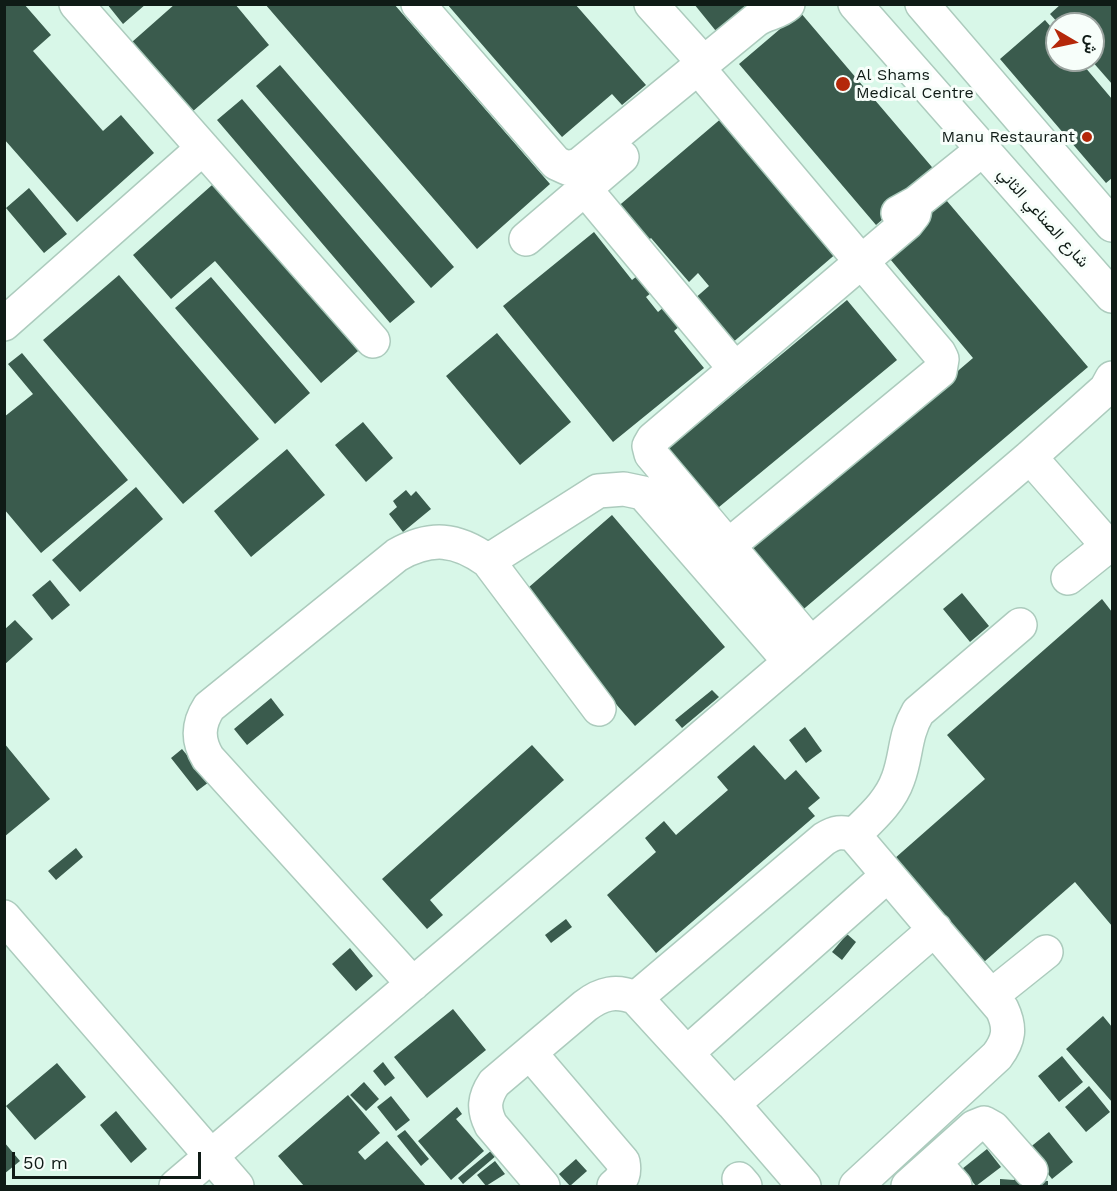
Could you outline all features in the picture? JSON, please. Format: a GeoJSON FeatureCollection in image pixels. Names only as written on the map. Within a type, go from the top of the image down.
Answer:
{"type":"FeatureCollection","features":[{"type":"Feature","properties":{"kind":"street"},"geometry":{"type":"LineString","coordinates":[[76,4],[373,340]]}},
{"type":"Feature","properties":{"kind":"street"},"geometry":{"type":"LineString","coordinates":[[418,4],[556,164],[567,168],[579,165],[707,73]]}},
{"type":"Feature","properties":{"kind":"street"},"geometry":{"type":"LineString","coordinates":[[651,4],[942,358],[940,371],[728,546]]}},
{"type":"Feature","properties":{"kind":"street","name":"شارع الصناعي الثاني"},"geometry":{"type":"LineString","coordinates":[[855,4],[1113,296]]}},
{"type":"Feature","properties":{"kind":"street"},"geometry":{"type":"LineString","coordinates":[[922,4],[1113,225]]}},
{"type":"Feature","properties":{"kind":"street"},"geometry":{"type":"LineString","coordinates":[[526,239],[585,189],[707,73],[756,20],[783,9]]}},
{"type":"Feature","properties":{"kind":"street"},"geometry":{"type":"LineString","coordinates":[[4,324],[202,148]]}},
{"type":"Feature","properties":{"kind":"street"},"geometry":{"type":"LineString","coordinates":[[801,653],[728,546],[651,453],[650,442],[857,257],[903,209],[916,203],[982,150]]}},
{"type":"Feature","properties":{"kind":"street"},"geometry":{"type":"LineString","coordinates":[[585,189],[726,358]]}},
{"type":"Feature","properties":{"kind":"street"},"geometry":{"type":"LineString","coordinates":[[642,429],[726,358],[857,257]]}},
{"type":"Feature","properties":{"kind":"street"},"geometry":{"type":"LineString","coordinates":[[176,1186],[1030,457],[1110,385]]}},
{"type":"Feature","properties":{"kind":"street"},"geometry":{"type":"LineString","coordinates":[[1030,457],[1110,545],[1068,578]]}},
{"type":"Feature","properties":{"kind":"street"},"geometry":{"type":"LineString","coordinates":[[488,561],[598,491],[624,489],[643,493],[801,653]]}},
{"type":"Feature","properties":{"kind":"street"},"geometry":{"type":"LineString","coordinates":[[413,984],[208,758],[200,737],[203,716],[217,699],[397,555],[427,542],[460,544],[475,551],[488,561],[599,709]]}},
{"type":"Feature","properties":{"kind":"street"},"geometry":{"type":"LineString","coordinates":[[854,835],[885,803],[892,792],[902,766],[908,731],[918,712],[1020,625]]}},
{"type":"Feature","properties":{"kind":"street"},"geometry":{"type":"LineString","coordinates":[[636,998],[824,839],[833,833],[844,831],[854,835],[1002,1009],[1008,1021],[1009,1034],[1005,1046],[997,1056],[856,1186]]}},
{"type":"Feature","properties":{"kind":"street"},"geometry":{"type":"LineString","coordinates":[[688,1052],[888,875]]}},
{"type":"Feature","properties":{"kind":"street"},"geometry":{"type":"LineString","coordinates":[[4,917],[237,1186]]}},
{"type":"Feature","properties":{"kind":"street"},"geometry":{"type":"LineString","coordinates":[[733,1104],[935,929]]}},
{"type":"Feature","properties":{"kind":"street"},"geometry":{"type":"LineString","coordinates":[[991,996],[1046,952]]}},
{"type":"Feature","properties":{"kind":"street"},"geometry":{"type":"LineString","coordinates":[[543,1186],[490,1125],[485,1115],[487,1093],[494,1083],[596,997],[610,993],[624,993],[636,998],[688,1052],[804,1186]]}},
{"type":"Feature","properties":{"kind":"street"},"geometry":{"type":"LineString","coordinates":[[530,1053],[623,1162],[622,1178],[614,1186]]}},
{"type":"Feature","properties":{"kind":"street"},"geometry":{"type":"LineString","coordinates":[[908,1186],[945,1175],[974,1127],[984,1123],[993,1128],[1031,1171]]}},
{"type":"Feature","properties":{"kind":"building"},"geometry":{"type":"Polygon","coordinates":[[[4,4],[24,4],[51,35],[33,51],[103,131],[121,115],[154,153],[77,222],[4,139],[4,4]]]}},
{"type":"Feature","properties":{"kind":"building"},"geometry":{"type":"Polygon","coordinates":[[[107,4],[146,4],[123,24],[107,4]]]}},
{"type":"Feature","properties":{"kind":"building"},"geometry":{"type":"Polygon","coordinates":[[[175,4],[235,4],[269,45],[192,112],[132,42],[175,4]]]}},
{"type":"Feature","properties":{"kind":"building"},"geometry":{"type":"Polygon","coordinates":[[[265,4],[394,4],[550,184],[477,249],[265,4]]]}},
{"type":"Feature","properties":{"kind":"building"},"geometry":{"type":"Polygon","coordinates":[[[447,4],[575,4],[646,85],[622,105],[612,94],[562,137],[447,4]]]}},
{"type":"Feature","properties":{"kind":"building"},"geometry":{"type":"Polygon","coordinates":[[[694,4],[757,4],[720,36],[694,4]]]}},
{"type":"Feature","properties":{"kind":"building"},"geometry":{"type":"Polygon","coordinates":[[[1061,4],[1112,4],[1112,84],[1102,72],[1105,72],[1105,12],[1052,12],[1061,4]]]}},
{"type":"Feature","properties":{"kind":"building"},"geometry":{"type":"Polygon","coordinates":[[[800,12],[937,173],[876,225],[739,64],[800,12]]]}},
{"type":"Feature","properties":{"kind":"building"},"geometry":{"type":"Polygon","coordinates":[[[1045,20],[1045,72],[1089,72],[1112,99],[1112,178],[1106,183],[1000,59],[1045,20]]]}},
{"type":"Feature","properties":{"kind":"building"},"geometry":{"type":"Polygon","coordinates":[[[280,65],[454,267],[431,288],[256,86],[280,65]]]}},
{"type":"Feature","properties":{"kind":"building"},"geometry":{"type":"Polygon","coordinates":[[[242,99],[415,302],[390,323],[217,120],[242,99]]]}},
{"type":"Feature","properties":{"kind":"building"},"geometry":{"type":"Polygon","coordinates":[[[723,117],[838,252],[731,344],[693,300],[709,286],[698,273],[689,282],[651,238],[644,244],[615,209],[723,117]]]}},
{"type":"Feature","properties":{"kind":"building"},"geometry":{"type":"Polygon","coordinates":[[[220,178],[365,345],[321,383],[215,261],[171,299],[133,255],[220,178]]]}},
{"type":"Feature","properties":{"kind":"building"},"geometry":{"type":"Polygon","coordinates":[[[29,188],[67,234],[44,253],[6,208],[29,188]]]}},
{"type":"Feature","properties":{"kind":"building"},"geometry":{"type":"Polygon","coordinates":[[[941,194],[1088,367],[799,613],[747,551],[973,358],[880,247],[941,194]]]}},
{"type":"Feature","properties":{"kind":"building"},"geometry":{"type":"Polygon","coordinates":[[[594,232],[632,280],[642,272],[656,289],[646,297],[658,312],[671,301],[687,320],[674,331],[704,368],[613,442],[503,306],[594,232]]]}},
{"type":"Feature","properties":{"kind":"building"},"geometry":{"type":"Polygon","coordinates":[[[119,275],[259,439],[183,504],[43,340],[119,275]]]}},
{"type":"Feature","properties":{"kind":"building"},"geometry":{"type":"Polygon","coordinates":[[[211,277],[310,393],[275,424],[175,308],[211,277]]]}},
{"type":"Feature","properties":{"kind":"building"},"geometry":{"type":"Polygon","coordinates":[[[847,300],[897,360],[713,512],[664,452],[847,300]]]}},
{"type":"Feature","properties":{"kind":"building"},"geometry":{"type":"Polygon","coordinates":[[[497,333],[571,422],[520,465],[446,376],[497,333]]]}},
{"type":"Feature","properties":{"kind":"building"},"geometry":{"type":"Polygon","coordinates":[[[22,353],[128,480],[41,553],[4,509],[4,417],[33,394],[8,364],[22,353]]]}},
{"type":"Feature","properties":{"kind":"building"},"geometry":{"type":"Polygon","coordinates":[[[363,422],[393,458],[366,482],[335,445],[363,422]]]}},
{"type":"Feature","properties":{"kind":"building"},"geometry":{"type":"Polygon","coordinates":[[[287,449],[325,495],[251,557],[214,511],[287,449]]]}},
{"type":"Feature","properties":{"kind":"building"},"geometry":{"type":"Polygon","coordinates":[[[136,487],[163,519],[80,592],[52,560],[136,487]]]}},
{"type":"Feature","properties":{"kind":"building"},"geometry":{"type":"Polygon","coordinates":[[[406,490],[411,496],[416,491],[431,509],[403,532],[389,514],[397,507],[393,501],[406,490]]]}},
{"type":"Feature","properties":{"kind":"building"},"geometry":{"type":"Polygon","coordinates":[[[612,515],[725,647],[635,726],[521,594],[612,515]]]}},
{"type":"Feature","properties":{"kind":"building"},"geometry":{"type":"Polygon","coordinates":[[[50,580],[70,605],[52,620],[32,595],[50,580]]]}},
{"type":"Feature","properties":{"kind":"building"},"geometry":{"type":"Polygon","coordinates":[[[962,593],[989,626],[970,642],[943,609],[962,593]]]}},
{"type":"Feature","properties":{"kind":"building"},"geometry":{"type":"Polygon","coordinates":[[[1102,599],[1112,612],[1112,926],[1075,882],[984,962],[894,859],[985,779],[947,735],[1102,599]]]}},
{"type":"Feature","properties":{"kind":"building"},"geometry":{"type":"Polygon","coordinates":[[[15,620],[33,639],[4,665],[4,630],[15,620]]]}},
{"type":"Feature","properties":{"kind":"building"},"geometry":{"type":"Polygon","coordinates":[[[712,690],[719,697],[682,728],[675,720],[712,690]]]}},
{"type":"Feature","properties":{"kind":"building"},"geometry":{"type":"Polygon","coordinates":[[[271,698],[284,715],[247,745],[234,729],[271,698]]]}},
{"type":"Feature","properties":{"kind":"building"},"geometry":{"type":"Polygon","coordinates":[[[805,727],[822,751],[806,763],[789,740],[805,727]]]}},
{"type":"Feature","properties":{"kind":"building"},"geometry":{"type":"Polygon","coordinates":[[[4,743],[50,799],[4,837],[4,743]]]}},
{"type":"Feature","properties":{"kind":"building"},"geometry":{"type":"Polygon","coordinates":[[[532,745],[564,780],[430,900],[443,915],[427,929],[382,879],[532,745]]]}},
{"type":"Feature","properties":{"kind":"building"},"geometry":{"type":"Polygon","coordinates":[[[754,745],[785,780],[796,770],[820,798],[808,808],[815,816],[656,953],[607,895],[656,852],[645,838],[664,821],[676,835],[728,790],[717,777],[754,745]]]}},
{"type":"Feature","properties":{"kind":"building"},"geometry":{"type":"Polygon","coordinates":[[[182,749],[209,782],[197,791],[171,758],[182,749]]]}},
{"type":"Feature","properties":{"kind":"building"},"geometry":{"type":"Polygon","coordinates":[[[76,848],[83,857],[56,880],[48,871],[76,848]]]}},
{"type":"Feature","properties":{"kind":"building"},"geometry":{"type":"Polygon","coordinates":[[[566,919],[572,927],[551,943],[545,935],[566,919]]]}},
{"type":"Feature","properties":{"kind":"building"},"geometry":{"type":"Polygon","coordinates":[[[847,934],[856,942],[842,960],[832,952],[847,934]]]}},
{"type":"Feature","properties":{"kind":"building"},"geometry":{"type":"Polygon","coordinates":[[[350,948],[373,976],[356,991],[332,964],[350,948]]]}},
{"type":"Feature","properties":{"kind":"building"},"geometry":{"type":"Polygon","coordinates":[[[453,1009],[486,1050],[427,1098],[394,1057],[453,1009]]]}},
{"type":"Feature","properties":{"kind":"building"},"geometry":{"type":"Polygon","coordinates":[[[1103,1016],[1112,1027],[1112,1102],[1066,1049],[1103,1016]]]}},
{"type":"Feature","properties":{"kind":"building"},"geometry":{"type":"Polygon","coordinates":[[[1062,1056],[1083,1082],[1059,1102],[1038,1076],[1062,1056]]]}},
{"type":"Feature","properties":{"kind":"building"},"geometry":{"type":"Polygon","coordinates":[[[383,1062],[395,1078],[385,1086],[373,1071],[383,1062]]]}},
{"type":"Feature","properties":{"kind":"building"},"geometry":{"type":"Polygon","coordinates":[[[57,1063],[86,1097],[35,1140],[6,1106],[57,1063]]]}},
{"type":"Feature","properties":{"kind":"building"},"geometry":{"type":"Polygon","coordinates":[[[364,1082],[379,1099],[366,1111],[350,1095],[364,1082]]]}},
{"type":"Feature","properties":{"kind":"building"},"geometry":{"type":"Polygon","coordinates":[[[1089,1086],[1110,1112],[1086,1132],[1065,1107],[1089,1086]]]}},
{"type":"Feature","properties":{"kind":"building"},"geometry":{"type":"Polygon","coordinates":[[[348,1095],[380,1133],[358,1152],[365,1160],[387,1141],[426,1186],[304,1186],[278,1156],[348,1095]]]}},
{"type":"Feature","properties":{"kind":"building"},"geometry":{"type":"Polygon","coordinates":[[[391,1096],[410,1120],[396,1131],[377,1107],[391,1096]]]}},
{"type":"Feature","properties":{"kind":"building"},"geometry":{"type":"Polygon","coordinates":[[[457,1107],[462,1114],[456,1119],[484,1151],[451,1180],[418,1141],[457,1107]]]}},
{"type":"Feature","properties":{"kind":"building"},"geometry":{"type":"Polygon","coordinates":[[[116,1111],[147,1149],[131,1163],[100,1125],[116,1111]]]}},
{"type":"Feature","properties":{"kind":"building"},"geometry":{"type":"Polygon","coordinates":[[[405,1130],[429,1159],[421,1166],[397,1136],[405,1130]]]}},
{"type":"Feature","properties":{"kind":"building"},"geometry":{"type":"Polygon","coordinates":[[[1049,1132],[1073,1162],[1052,1179],[1028,1149],[1049,1132]]]}},
{"type":"Feature","properties":{"kind":"building"},"geometry":{"type":"Polygon","coordinates":[[[4,1142],[20,1161],[4,1174],[4,1142]]]}},
{"type":"Feature","properties":{"kind":"building"},"geometry":{"type":"Polygon","coordinates":[[[987,1149],[1001,1167],[976,1186],[962,1169],[987,1149]]]}},
{"type":"Feature","properties":{"kind":"building"},"geometry":{"type":"Polygon","coordinates":[[[492,1150],[497,1155],[463,1184],[458,1178],[492,1150]]]}},
{"type":"Feature","properties":{"kind":"building"},"geometry":{"type":"Polygon","coordinates":[[[576,1159],[587,1171],[570,1186],[559,1174],[576,1159]]]}},
{"type":"Feature","properties":{"kind":"building"},"geometry":{"type":"Polygon","coordinates":[[[495,1161],[505,1174],[486,1186],[477,1175],[495,1161]]]}},
{"type":"Feature","properties":{"kind":"building"},"geometry":{"type":"Polygon","coordinates":[[[1023,1168],[1032,1180],[1048,1181],[1048,1186],[1000,1186],[1000,1179],[1014,1180],[1023,1168]]]}},
{"type":"Feature","properties":{"kind":"place","name":"Al Shams Medical Centre"},"geometry":{"type":"Point","coordinates":[843,84]}},
{"type":"Feature","properties":{"kind":"place","name":"Manu Restaurant"},"geometry":{"type":"Point","coordinates":[1087,137]}}]}
